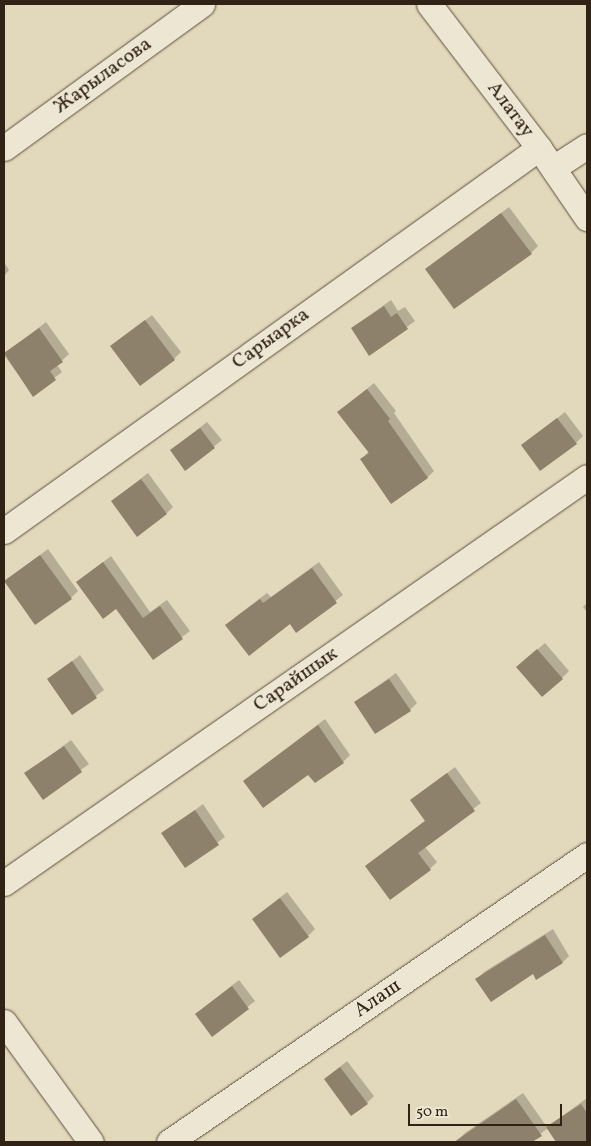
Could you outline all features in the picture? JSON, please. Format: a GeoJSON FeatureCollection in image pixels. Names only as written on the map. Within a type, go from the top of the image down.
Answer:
{"type":"FeatureCollection","features":[{"type":"Feature","properties":{"kind":"street","name":"Жарыласова"},"geometry":{"type":"LineString","coordinates":[[4,148],[202,4]]}},
{"type":"Feature","properties":{"kind":"street","name":"Алатау"},"geometry":{"type":"LineString","coordinates":[[429,4],[539,148],[587,218]]}},
{"type":"Feature","properties":{"kind":"street"},"geometry":{"type":"LineString","coordinates":[[553,168],[587,146]]}},
{"type":"Feature","properties":{"kind":"street","name":"Сарыарка"},"geometry":{"type":"LineString","coordinates":[[4,531],[539,148]]}},
{"type":"Feature","properties":{"kind":"street","name":"Сарайшык"},"geometry":{"type":"LineString","coordinates":[[4,883],[587,477]]}},
{"type":"Feature","properties":{"kind":"street","name":"Алаш"},"geometry":{"type":"LineString","coordinates":[[169,1142],[587,856]]}},
{"type":"Feature","properties":{"kind":"street"},"geometry":{"type":"LineString","coordinates":[[4,1022],[91,1142]]}},
{"type":"Feature","properties":{"kind":"building"},"geometry":{"type":"Polygon","coordinates":[[[501,213],[532,254],[454,309],[425,269],[501,213]]]}},
{"type":"Feature","properties":{"kind":"building"},"geometry":{"type":"Polygon","coordinates":[[[384,306],[391,317],[397,313],[408,329],[369,356],[351,328],[384,306]]]}},
{"type":"Feature","properties":{"kind":"building"},"geometry":{"type":"Polygon","coordinates":[[[145,320],[175,360],[140,386],[110,346],[145,320]]]}},
{"type":"Feature","properties":{"kind":"building"},"geometry":{"type":"Polygon","coordinates":[[[39,328],[63,362],[50,371],[56,380],[33,397],[4,353],[39,328]]]}},
{"type":"Feature","properties":{"kind":"building"},"geometry":{"type":"Polygon","coordinates":[[[367,389],[390,419],[388,421],[428,478],[391,504],[360,459],[369,453],[337,412],[367,389]]]}},
{"type":"Feature","properties":{"kind":"building"},"geometry":{"type":"Polygon","coordinates":[[[557,418],[577,444],[540,471],[521,445],[557,418]]]}},
{"type":"Feature","properties":{"kind":"building"},"geometry":{"type":"Polygon","coordinates":[[[200,428],[215,448],[185,471],[170,450],[200,428]]]}},
{"type":"Feature","properties":{"kind":"building"},"geometry":{"type":"Polygon","coordinates":[[[141,479],[167,514],[137,537],[111,501],[141,479]]]}},
{"type":"Feature","properties":{"kind":"building"},"geometry":{"type":"Polygon","coordinates":[[[40,555],[72,599],[35,625],[4,581],[40,555]]]}},
{"type":"Feature","properties":{"kind":"building"},"geometry":{"type":"Polygon","coordinates":[[[103,562],[143,618],[160,606],[183,639],[153,660],[116,609],[103,619],[76,582],[103,562]]]}},
{"type":"Feature","properties":{"kind":"building"},"geometry":{"type":"Polygon","coordinates":[[[312,568],[337,603],[296,633],[290,624],[249,656],[225,625],[260,599],[263,603],[312,568]]]}},
{"type":"Feature","properties":{"kind":"building"},"geometry":{"type":"Polygon","coordinates":[[[537,649],[563,679],[542,697],[516,667],[537,649]]]}},
{"type":"Feature","properties":{"kind":"building"},"geometry":{"type":"Polygon","coordinates":[[[72,661],[97,698],[72,715],[47,679],[72,661]]]}},
{"type":"Feature","properties":{"kind":"building"},"geometry":{"type":"Polygon","coordinates":[[[389,679],[411,711],[375,734],[354,702],[389,679]]]}},
{"type":"Feature","properties":{"kind":"building"},"geometry":{"type":"Polygon","coordinates":[[[318,725],[344,763],[315,783],[308,775],[263,808],[243,781],[318,725]]]}},
{"type":"Feature","properties":{"kind":"building"},"geometry":{"type":"Polygon","coordinates":[[[64,746],[82,772],[43,800],[24,773],[64,746]]]}},
{"type":"Feature","properties":{"kind":"building"},"geometry":{"type":"Polygon","coordinates":[[[447,773],[475,811],[418,853],[431,870],[390,900],[365,866],[425,821],[410,800],[447,773]]]}},
{"type":"Feature","properties":{"kind":"building"},"geometry":{"type":"Polygon","coordinates":[[[195,810],[219,845],[185,868],[161,833],[195,810]]]}},
{"type":"Feature","properties":{"kind":"building"},"geometry":{"type":"Polygon","coordinates":[[[280,898],[309,937],[280,958],[252,919],[280,898]]]}},
{"type":"Feature","properties":{"kind":"building"},"geometry":{"type":"Polygon","coordinates":[[[545,935],[563,963],[536,980],[533,974],[491,1002],[475,979],[545,935]]]}},
{"type":"Feature","properties":{"kind":"building"},"geometry":{"type":"Polygon","coordinates":[[[232,986],[249,1009],[212,1037],[195,1014],[232,986]]]}},
{"type":"Feature","properties":{"kind":"building"},"geometry":{"type":"Polygon","coordinates":[[[340,1067],[368,1104],[351,1116],[324,1079],[340,1067]]]}},
{"type":"Feature","properties":{"kind":"building"},"geometry":{"type":"Polygon","coordinates":[[[516,1099],[542,1136],[532,1142],[454,1142],[516,1099]]]}},
{"type":"Feature","properties":{"kind":"building"},"geometry":{"type":"Polygon","coordinates":[[[581,1104],[587,1113],[587,1142],[556,1142],[546,1127],[581,1104]]]}}]}
